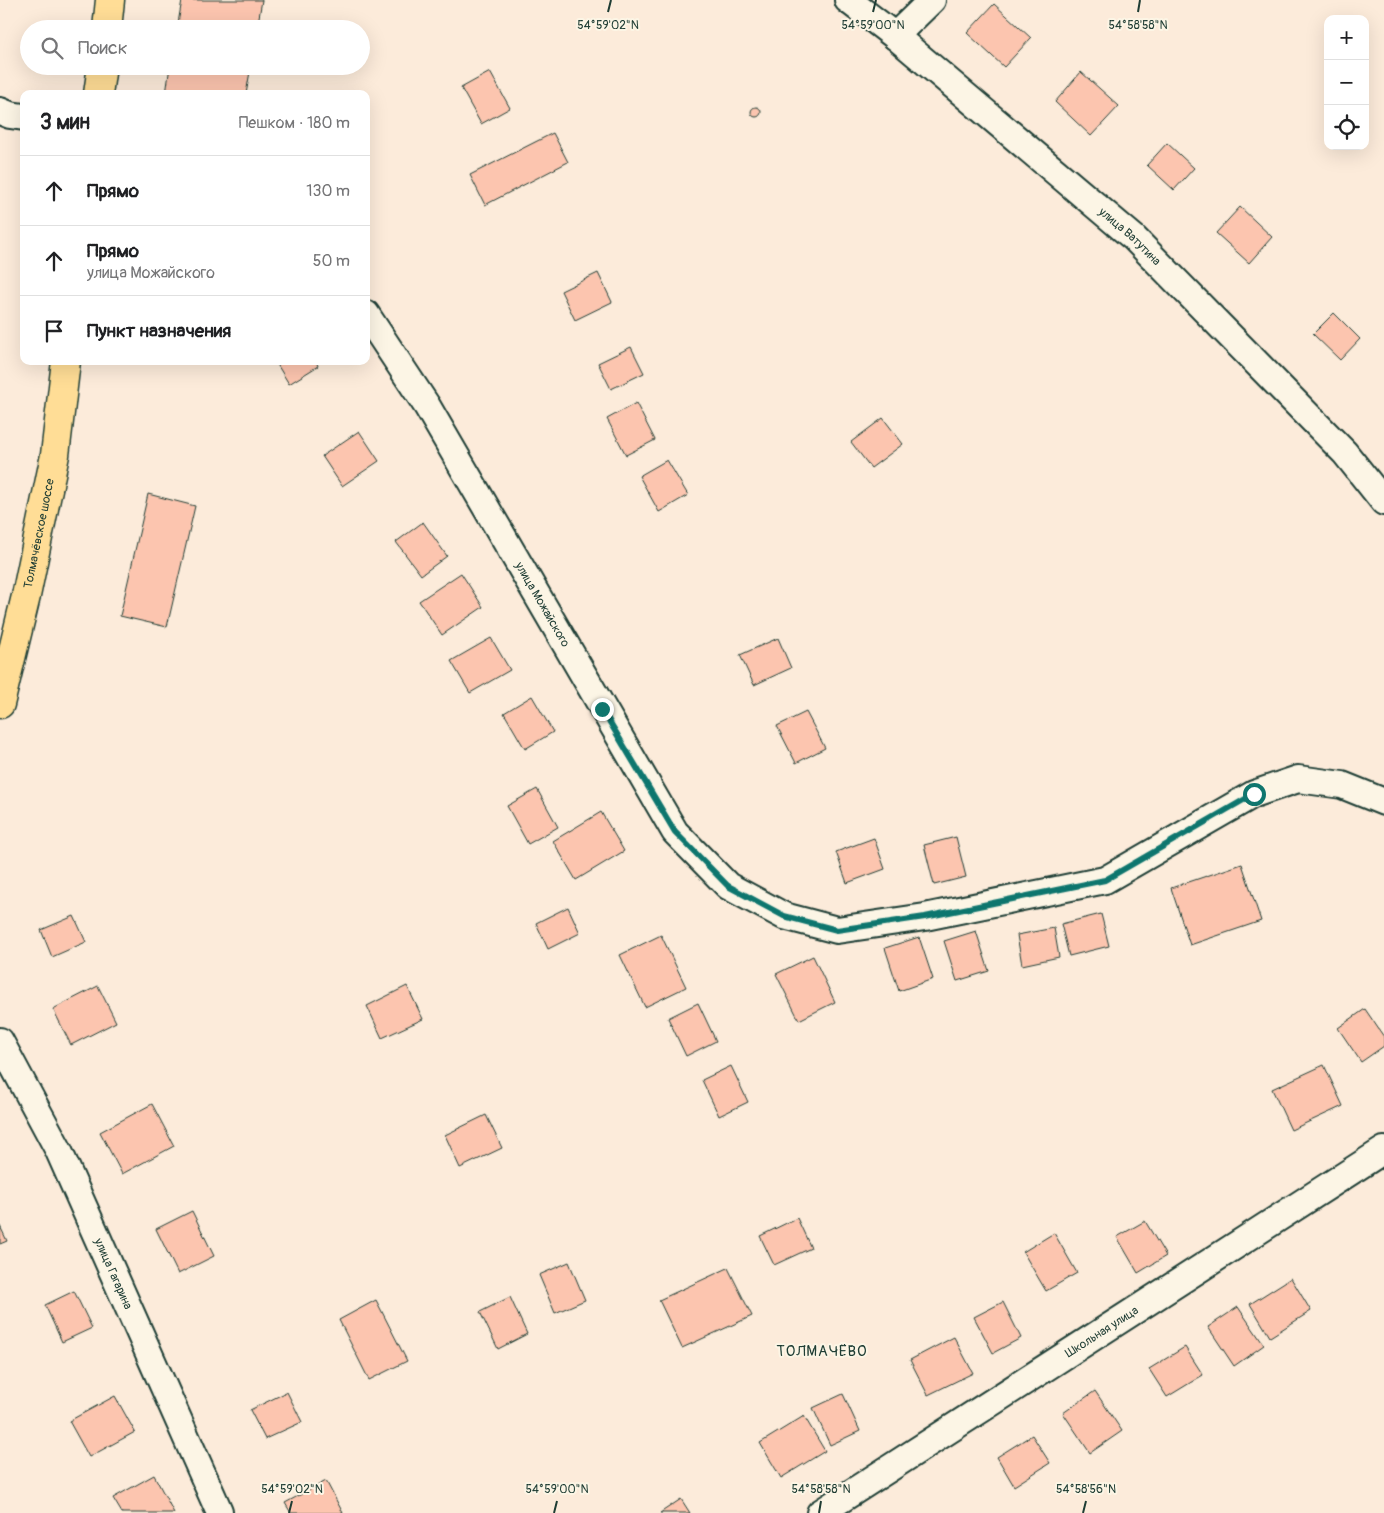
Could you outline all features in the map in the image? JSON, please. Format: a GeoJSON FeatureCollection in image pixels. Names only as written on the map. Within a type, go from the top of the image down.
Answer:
{"type":"FeatureCollection","features":[{"type":"Feature","properties":{"kind":"main road"},"geometry":{"type":"LineString","coordinates":[[108,20],[110,0]]}},
{"type":"Feature","properties":{"kind":"main road"},"geometry":{"type":"LineString","coordinates":[[99,90],[101,75]]}},
{"type":"Feature","properties":{"kind":"main road","name":"Толмачёвское шоссе"},"geometry":{"type":"LineString","coordinates":[[0,704],[26,596],[55,455],[66,365]]}},
{"type":"Feature","properties":{"kind":"street","name":"улица Ватутина"},"geometry":{"type":"LineString","coordinates":[[848,0],[895,36],[1134,238],[1345,453],[1384,502]]}},
{"type":"Feature","properties":{"kind":"street"},"geometry":{"type":"LineString","coordinates":[[895,36],[932,0]]}},
{"type":"Feature","properties":{"kind":"street"},"geometry":{"type":"LineString","coordinates":[[0,111],[20,117]]}},
{"type":"Feature","properties":{"kind":"street","name":"улица Можайского"},"geometry":{"type":"LineString","coordinates":[[370,320],[427,406],[675,832],[728,886],[784,916],[837,930],[925,917],[1105,880],[1254,794],[1298,779],[1342,784],[1384,802]]}},
{"type":"Feature","properties":{"kind":"street","name":"улица Гагарина"},"geometry":{"type":"LineString","coordinates":[[0,1040],[58,1149],[219,1511]]}},
{"type":"Feature","properties":{"kind":"street","name":"Школьная улица"},"geometry":{"type":"LineString","coordinates":[[820,1513],[1384,1150]]}},
{"type":"Feature","properties":{"kind":"building"},"geometry":{"type":"Polygon","coordinates":[[[182,0],[262,0],[259,20],[179,20],[182,0]]]}},
{"type":"Feature","properties":{"kind":"building"},"geometry":{"type":"Polygon","coordinates":[[[994,4],[1031,38],[1004,67],[967,33],[994,4]]]}},
{"type":"Feature","properties":{"kind":"building"},"geometry":{"type":"Polygon","coordinates":[[[490,72],[510,108],[481,124],[461,88],[490,72]]]}},
{"type":"Feature","properties":{"kind":"building"},"geometry":{"type":"Polygon","coordinates":[[[1081,72],[1119,106],[1091,136],[1055,102],[1081,72]]]}},
{"type":"Feature","properties":{"kind":"building"},"geometry":{"type":"Polygon","coordinates":[[[169,75],[249,75],[247,90],[167,90],[169,75]]]}},
{"type":"Feature","properties":{"kind":"building"},"geometry":{"type":"Polygon","coordinates":[[[754,107],[758,107],[761,112],[758,117],[754,117],[751,114],[751,110],[754,107]]]}},
{"type":"Feature","properties":{"kind":"building"},"geometry":{"type":"Polygon","coordinates":[[[553,133],[568,162],[485,205],[470,175],[553,133]]]}},
{"type":"Feature","properties":{"kind":"building"},"geometry":{"type":"Polygon","coordinates":[[[1167,143],[1194,168],[1174,190],[1147,165],[1167,143]]]}},
{"type":"Feature","properties":{"kind":"building"},"geometry":{"type":"Polygon","coordinates":[[[1240,207],[1272,237],[1249,263],[1216,233],[1240,207]]]}},
{"type":"Feature","properties":{"kind":"building"},"geometry":{"type":"Polygon","coordinates":[[[598,273],[612,302],[575,320],[561,291],[598,273]]]}},
{"type":"Feature","properties":{"kind":"building"},"geometry":{"type":"Polygon","coordinates":[[[1334,313],[1360,339],[1340,360],[1313,334],[1334,313]]]}},
{"type":"Feature","properties":{"kind":"building"},"geometry":{"type":"Polygon","coordinates":[[[631,347],[644,373],[611,389],[598,363],[631,347]]]}},
{"type":"Feature","properties":{"kind":"building"},"geometry":{"type":"Polygon","coordinates":[[[277,365],[318,365],[318,366],[289,384],[277,365]]]}},
{"type":"Feature","properties":{"kind":"building"},"geometry":{"type":"Polygon","coordinates":[[[636,403],[655,440],[626,455],[607,419],[636,403]]]}},
{"type":"Feature","properties":{"kind":"building"},"geometry":{"type":"Polygon","coordinates":[[[883,418],[903,444],[871,468],[851,442],[883,418]]]}},
{"type":"Feature","properties":{"kind":"building"},"geometry":{"type":"Polygon","coordinates":[[[359,431],[379,461],[342,486],[322,456],[359,431]]]}},
{"type":"Feature","properties":{"kind":"building"},"geometry":{"type":"Polygon","coordinates":[[[667,460],[688,495],[659,512],[639,476],[667,460]]]}},
{"type":"Feature","properties":{"kind":"building"},"geometry":{"type":"Polygon","coordinates":[[[148,494],[195,506],[167,627],[120,616],[148,494]]]}},
{"type":"Feature","properties":{"kind":"building"},"geometry":{"type":"Polygon","coordinates":[[[423,522],[447,556],[421,575],[396,542],[423,522]]]}},
{"type":"Feature","properties":{"kind":"building"},"geometry":{"type":"Polygon","coordinates":[[[461,573],[483,607],[442,635],[419,601],[461,573]]]}},
{"type":"Feature","properties":{"kind":"building"},"geometry":{"type":"Polygon","coordinates":[[[491,638],[510,670],[470,693],[451,661],[491,638]]]}},
{"type":"Feature","properties":{"kind":"building"},"geometry":{"type":"Polygon","coordinates":[[[778,638],[791,668],[754,685],[740,655],[778,638]]]}},
{"type":"Feature","properties":{"kind":"building"},"geometry":{"type":"Polygon","coordinates":[[[532,696],[553,732],[525,749],[504,713],[532,696]]]}},
{"type":"Feature","properties":{"kind":"building"},"geometry":{"type":"Polygon","coordinates":[[[806,712],[825,748],[796,763],[777,726],[806,712]]]}},
{"type":"Feature","properties":{"kind":"building"},"geometry":{"type":"Polygon","coordinates":[[[537,789],[558,827],[528,844],[507,806],[537,789]]]}},
{"type":"Feature","properties":{"kind":"building"},"geometry":{"type":"Polygon","coordinates":[[[601,812],[624,851],[576,880],[553,841],[601,812]]]}},
{"type":"Feature","properties":{"kind":"building"},"geometry":{"type":"Polygon","coordinates":[[[956,837],[966,877],[934,885],[924,845],[956,837]]]}},
{"type":"Feature","properties":{"kind":"building"},"geometry":{"type":"Polygon","coordinates":[[[874,838],[885,869],[847,883],[836,852],[874,838]]]}},
{"type":"Feature","properties":{"kind":"building"},"geometry":{"type":"Polygon","coordinates":[[[1242,864],[1261,921],[1190,945],[1171,888],[1242,864]]]}},
{"type":"Feature","properties":{"kind":"building"},"geometry":{"type":"Polygon","coordinates":[[[568,907],[580,933],[548,949],[536,923],[568,907]]]}},
{"type":"Feature","properties":{"kind":"building"},"geometry":{"type":"Polygon","coordinates":[[[1101,914],[1109,946],[1069,956],[1061,924],[1101,914]]]}},
{"type":"Feature","properties":{"kind":"building"},"geometry":{"type":"Polygon","coordinates":[[[74,916],[86,942],[52,957],[41,930],[74,916]]]}},
{"type":"Feature","properties":{"kind":"building"},"geometry":{"type":"Polygon","coordinates":[[[1054,928],[1059,957],[1022,965],[1017,935],[1054,928]]]}},
{"type":"Feature","properties":{"kind":"building"},"geometry":{"type":"Polygon","coordinates":[[[976,931],[989,971],[957,981],[944,941],[976,931]]]}},
{"type":"Feature","properties":{"kind":"building"},"geometry":{"type":"Polygon","coordinates":[[[661,935],[686,987],[645,1007],[620,955],[661,935]]]}},
{"type":"Feature","properties":{"kind":"building"},"geometry":{"type":"Polygon","coordinates":[[[919,937],[933,979],[899,991],[885,948],[919,937]]]}},
{"type":"Feature","properties":{"kind":"building"},"geometry":{"type":"Polygon","coordinates":[[[813,956],[835,1002],[799,1020],[776,974],[813,956]]]}},
{"type":"Feature","properties":{"kind":"building"},"geometry":{"type":"Polygon","coordinates":[[[98,986],[116,1022],[71,1045],[53,1009],[98,986]]]}},
{"type":"Feature","properties":{"kind":"building"},"geometry":{"type":"Polygon","coordinates":[[[407,986],[423,1019],[382,1038],[367,1006],[407,986]]]}},
{"type":"Feature","properties":{"kind":"building"},"geometry":{"type":"Polygon","coordinates":[[[698,1003],[716,1041],[686,1056],[668,1018],[698,1003]]]}},
{"type":"Feature","properties":{"kind":"building"},"geometry":{"type":"Polygon","coordinates":[[[1365,1009],[1384,1037],[1384,1046],[1361,1062],[1338,1028],[1365,1009]]]}},
{"type":"Feature","properties":{"kind":"building"},"geometry":{"type":"Polygon","coordinates":[[[1324,1065],[1343,1106],[1291,1130],[1272,1089],[1324,1065]]]}},
{"type":"Feature","properties":{"kind":"building"},"geometry":{"type":"Polygon","coordinates":[[[731,1066],[748,1102],[719,1116],[702,1080],[731,1066]]]}},
{"type":"Feature","properties":{"kind":"building"},"geometry":{"type":"Polygon","coordinates":[[[152,1104],[174,1146],[122,1174],[100,1132],[152,1104]]]}},
{"type":"Feature","properties":{"kind":"building"},"geometry":{"type":"Polygon","coordinates":[[[486,1115],[502,1148],[460,1168],[445,1135],[486,1115]]]}},
{"type":"Feature","properties":{"kind":"building"},"geometry":{"type":"Polygon","coordinates":[[[192,1211],[214,1256],[178,1274],[156,1229],[192,1211]]]}},
{"type":"Feature","properties":{"kind":"building"},"geometry":{"type":"Polygon","coordinates":[[[797,1218],[811,1248],[774,1265],[760,1236],[797,1218]]]}},
{"type":"Feature","properties":{"kind":"building"},"geometry":{"type":"Polygon","coordinates":[[[1145,1221],[1166,1256],[1138,1273],[1117,1237],[1145,1221]]]}},
{"type":"Feature","properties":{"kind":"building"},"geometry":{"type":"Polygon","coordinates":[[[0,1226],[7,1241],[0,1244],[0,1226]]]}},
{"type":"Feature","properties":{"kind":"building"},"geometry":{"type":"Polygon","coordinates":[[[1054,1233],[1077,1273],[1046,1291],[1023,1252],[1054,1233]]]}},
{"type":"Feature","properties":{"kind":"building"},"geometry":{"type":"Polygon","coordinates":[[[569,1262],[585,1300],[555,1313],[539,1275],[569,1262]]]}},
{"type":"Feature","properties":{"kind":"building"},"geometry":{"type":"Polygon","coordinates":[[[728,1268],[752,1316],[682,1348],[659,1300],[728,1268]]]}},
{"type":"Feature","properties":{"kind":"building"},"geometry":{"type":"Polygon","coordinates":[[[1291,1278],[1311,1311],[1270,1337],[1250,1304],[1291,1278]]]}},
{"type":"Feature","properties":{"kind":"building"},"geometry":{"type":"Polygon","coordinates":[[[74,1291],[92,1328],[62,1342],[45,1305],[74,1291]]]}},
{"type":"Feature","properties":{"kind":"building"},"geometry":{"type":"Polygon","coordinates":[[[510,1297],[527,1334],[498,1349],[480,1312],[510,1297]]]}},
{"type":"Feature","properties":{"kind":"building"},"geometry":{"type":"Polygon","coordinates":[[[376,1300],[407,1361],[369,1380],[339,1320],[376,1300]]]}},
{"type":"Feature","properties":{"kind":"building"},"geometry":{"type":"Polygon","coordinates":[[[1003,1302],[1021,1338],[993,1353],[974,1317],[1003,1302]]]}},
{"type":"Feature","properties":{"kind":"building"},"geometry":{"type":"Polygon","coordinates":[[[1238,1307],[1264,1345],[1234,1366],[1208,1327],[1238,1307]]]}},
{"type":"Feature","properties":{"kind":"building"},"geometry":{"type":"Polygon","coordinates":[[[954,1337],[973,1373],[928,1395],[910,1360],[954,1337]]]}},
{"type":"Feature","properties":{"kind":"building"},"geometry":{"type":"Polygon","coordinates":[[[1185,1347],[1203,1375],[1167,1397],[1149,1369],[1185,1347]]]}},
{"type":"Feature","properties":{"kind":"building"},"geometry":{"type":"Polygon","coordinates":[[[1095,1391],[1122,1431],[1090,1453],[1063,1413],[1095,1391]]]}},
{"type":"Feature","properties":{"kind":"building"},"geometry":{"type":"Polygon","coordinates":[[[287,1392],[302,1422],[265,1439],[250,1410],[287,1392]]]}},
{"type":"Feature","properties":{"kind":"building"},"geometry":{"type":"Polygon","coordinates":[[[843,1394],[860,1431],[830,1445],[813,1408],[843,1394]]]}},
{"type":"Feature","properties":{"kind":"building"},"geometry":{"type":"Polygon","coordinates":[[[115,1396],[135,1432],[89,1457],[69,1421],[115,1396]]]}},
{"type":"Feature","properties":{"kind":"building"},"geometry":{"type":"Polygon","coordinates":[[[804,1416],[825,1451],[781,1478],[760,1443],[804,1416]]]}},
{"type":"Feature","properties":{"kind":"building"},"geometry":{"type":"Polygon","coordinates":[[[1032,1435],[1050,1463],[1014,1486],[997,1457],[1032,1435]]]}},
{"type":"Feature","properties":{"kind":"building"},"geometry":{"type":"Polygon","coordinates":[[[154,1475],[174,1513],[122,1513],[113,1498],[154,1475]]]}},
{"type":"Feature","properties":{"kind":"building"},"geometry":{"type":"Polygon","coordinates":[[[326,1481],[343,1513],[291,1513],[285,1503],[326,1481]]]}},
{"type":"Feature","properties":{"kind":"building"},"geometry":{"type":"Polygon","coordinates":[[[681,1499],[690,1513],[660,1513],[681,1499]]]}},
{"type":"Feature","properties":{"kind":"district","name":"ТОЛМАЧЁВО"},"geometry":{"type":"Point","coordinates":[822,1351]}},
{"type":"Feature","properties":{"kind":"route"},"geometry":{"type":"LineString","coordinates":[[602,709],[675,832],[728,886],[784,916],[837,930],[925,917],[1105,880],[1254,794]]}}]}
